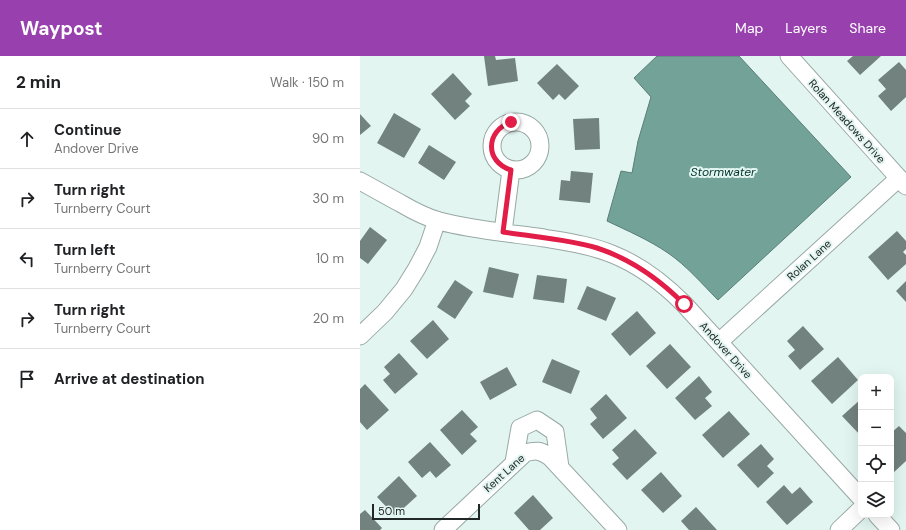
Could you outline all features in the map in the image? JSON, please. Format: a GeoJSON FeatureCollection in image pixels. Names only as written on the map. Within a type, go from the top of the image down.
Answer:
{"type":"FeatureCollection","features":[{"type":"Feature","properties":{"kind":"street","name":"Rolan Meadows Drive"},"geometry":{"type":"LineString","coordinates":[[789,56],[902,182]]}},
{"type":"Feature","properties":{"kind":"street"},"geometry":{"type":"LineString","coordinates":[[503,232],[511,170]]}},
{"type":"Feature","properties":{"kind":"street","name":"Andover Drive"},"geometry":{"type":"LineString","coordinates":[[360,181],[417,212],[437,220],[464,227],[571,242],[596,248],[628,261],[648,273],[672,292],[684,304],[858,495]]}},
{"type":"Feature","properties":{"kind":"street","name":"Rolan Lane"},"geometry":{"type":"LineString","coordinates":[[719,342],[902,182]]}},
{"type":"Feature","properties":{"kind":"street"},"geometry":{"type":"LineString","coordinates":[[360,336],[385,312],[404,289],[428,247],[437,220]]}},
{"type":"Feature","properties":{"kind":"street"},"geometry":{"type":"LineString","coordinates":[[514,462],[520,428],[537,420],[555,432],[560,467]]}},
{"type":"Feature","properties":{"kind":"street","name":"Kent Lane"},"geometry":{"type":"LineString","coordinates":[[443,530],[514,462],[525,453],[533,451],[542,452],[550,457],[618,530]]}},
{"type":"Feature","properties":{"kind":"street"},"geometry":{"type":"LineString","coordinates":[[839,530],[858,512]]}},
{"type":"Feature","properties":{"kind":"street"},"geometry":{"type":"LineString","coordinates":[[880,518],[890,530]]}},
{"type":"Feature","properties":{"kind":"water","name":"Stormwater"},"geometry":{"type":"Polygon","coordinates":[[[657,56],[739,56],[851,177],[718,300],[688,269],[661,248],[607,221],[621,171],[632,173],[638,141],[651,97],[634,78],[657,56]]]}},
{"type":"Feature","properties":{"kind":"building"},"geometry":{"type":"Polygon","coordinates":[[[484,56],[495,56],[496,60],[515,58],[518,81],[488,86],[484,56]]]}},
{"type":"Feature","properties":{"kind":"building"},"geometry":{"type":"Polygon","coordinates":[[[853,56],[881,56],[860,75],[847,61],[853,56]]]}},
{"type":"Feature","properties":{"kind":"building"},"geometry":{"type":"Polygon","coordinates":[[[899,62],[906,70],[906,97],[891,111],[878,96],[886,89],[878,80],[899,62]]]}},
{"type":"Feature","properties":{"kind":"building"},"geometry":{"type":"Polygon","coordinates":[[[557,64],[579,86],[565,100],[559,94],[553,100],[537,83],[557,64]]]}},
{"type":"Feature","properties":{"kind":"building"},"geometry":{"type":"Polygon","coordinates":[[[453,73],[472,94],[465,101],[470,106],[455,120],[431,94],[453,73]]]}},
{"type":"Feature","properties":{"kind":"building"},"geometry":{"type":"Polygon","coordinates":[[[394,113],[421,129],[404,158],[377,143],[394,113]]]}},
{"type":"Feature","properties":{"kind":"building"},"geometry":{"type":"Polygon","coordinates":[[[360,114],[371,126],[360,135],[360,114]]]}},
{"type":"Feature","properties":{"kind":"building"},"geometry":{"type":"Polygon","coordinates":[[[599,118],[600,149],[575,150],[573,119],[599,118]]]}},
{"type":"Feature","properties":{"kind":"building"},"geometry":{"type":"Polygon","coordinates":[[[429,145],[456,162],[444,180],[418,163],[429,145]]]}},
{"type":"Feature","properties":{"kind":"building"},"geometry":{"type":"Polygon","coordinates":[[[571,171],[593,173],[590,203],[559,200],[561,180],[570,181],[571,171]]]}},
{"type":"Feature","properties":{"kind":"building"},"geometry":{"type":"Polygon","coordinates":[[[370,227],[387,240],[368,264],[360,258],[360,241],[370,227]]]}},
{"type":"Feature","properties":{"kind":"building"},"geometry":{"type":"Polygon","coordinates":[[[897,231],[906,241],[906,249],[903,252],[906,255],[906,264],[888,280],[868,257],[897,231]]]}},
{"type":"Feature","properties":{"kind":"building"},"geometry":{"type":"Polygon","coordinates":[[[489,267],[519,274],[513,298],[483,292],[489,267]]]}},
{"type":"Feature","properties":{"kind":"building"},"geometry":{"type":"Polygon","coordinates":[[[537,275],[567,279],[564,303],[533,299],[537,275]]]}},
{"type":"Feature","properties":{"kind":"building"},"geometry":{"type":"Polygon","coordinates":[[[455,280],[473,292],[455,319],[437,307],[455,280]]]}},
{"type":"Feature","properties":{"kind":"building"},"geometry":{"type":"Polygon","coordinates":[[[906,281],[906,302],[896,291],[906,281]]]}},
{"type":"Feature","properties":{"kind":"building"},"geometry":{"type":"Polygon","coordinates":[[[587,286],[616,298],[606,321],[577,309],[587,286]]]}},
{"type":"Feature","properties":{"kind":"building"},"geometry":{"type":"Polygon","coordinates":[[[637,311],[656,333],[630,356],[611,334],[637,311]]]}},
{"type":"Feature","properties":{"kind":"building"},"geometry":{"type":"Polygon","coordinates":[[[433,320],[449,339],[427,359],[410,341],[433,320]]]}},
{"type":"Feature","properties":{"kind":"building"},"geometry":{"type":"Polygon","coordinates":[[[803,326],[824,349],[800,370],[788,356],[795,350],[787,341],[803,326]]]}},
{"type":"Feature","properties":{"kind":"building"},"geometry":{"type":"Polygon","coordinates":[[[670,344],[691,367],[667,389],[646,366],[670,344]]]}},
{"type":"Feature","properties":{"kind":"building"},"geometry":{"type":"Polygon","coordinates":[[[399,353],[418,374],[395,394],[383,380],[390,374],[384,367],[399,353]]]}},
{"type":"Feature","properties":{"kind":"building"},"geometry":{"type":"Polygon","coordinates":[[[838,357],[858,380],[832,404],[811,381],[838,357]]]}},
{"type":"Feature","properties":{"kind":"building"},"geometry":{"type":"Polygon","coordinates":[[[552,359],[580,371],[571,394],[542,382],[552,359]]]}},
{"type":"Feature","properties":{"kind":"building"},"geometry":{"type":"Polygon","coordinates":[[[507,367],[517,385],[490,400],[480,382],[507,367]]]}},
{"type":"Feature","properties":{"kind":"building"},"geometry":{"type":"Polygon","coordinates":[[[699,376],[712,392],[705,398],[712,406],[695,420],[675,398],[699,376]]]}},
{"type":"Feature","properties":{"kind":"building"},"geometry":{"type":"Polygon","coordinates":[[[365,384],[389,410],[367,430],[360,422],[360,389],[365,384]]]}},
{"type":"Feature","properties":{"kind":"building"},"geometry":{"type":"Polygon","coordinates":[[[606,394],[627,418],[603,439],[590,424],[597,418],[590,409],[606,394]]]}},
{"type":"Feature","properties":{"kind":"building"},"geometry":{"type":"Polygon","coordinates":[[[858,402],[858,433],[842,416],[858,402]]]}},
{"type":"Feature","properties":{"kind":"building"},"geometry":{"type":"Polygon","coordinates":[[[462,410],[478,427],[470,434],[477,441],[462,455],[440,430],[462,410]]]}},
{"type":"Feature","properties":{"kind":"building"},"geometry":{"type":"Polygon","coordinates":[[[729,411],[750,434],[723,458],[702,435],[729,411]]]}},
{"type":"Feature","properties":{"kind":"building"},"geometry":{"type":"Polygon","coordinates":[[[899,426],[906,433],[906,461],[894,472],[894,446],[894,430],[899,426]]]}},
{"type":"Feature","properties":{"kind":"building"},"geometry":{"type":"Polygon","coordinates":[[[635,429],[657,453],[627,480],[612,464],[619,458],[612,450],[635,429]]]}},
{"type":"Feature","properties":{"kind":"building"},"geometry":{"type":"Polygon","coordinates":[[[430,442],[451,465],[436,478],[430,471],[422,478],[408,462],[430,442]]]}},
{"type":"Feature","properties":{"kind":"building"},"geometry":{"type":"Polygon","coordinates":[[[761,444],[774,459],[767,466],[774,473],[758,488],[737,465],[761,444]]]}},
{"type":"Feature","properties":{"kind":"building"},"geometry":{"type":"Polygon","coordinates":[[[661,472],[682,496],[663,513],[641,490],[661,472]]]}},
{"type":"Feature","properties":{"kind":"building"},"geometry":{"type":"Polygon","coordinates":[[[399,476],[417,496],[395,516],[377,497],[399,476]]]}},
{"type":"Feature","properties":{"kind":"building"},"geometry":{"type":"Polygon","coordinates":[[[784,485],[792,494],[800,487],[813,502],[787,525],[766,502],[784,485]]]}},
{"type":"Feature","properties":{"kind":"building"},"geometry":{"type":"Polygon","coordinates":[[[533,495],[553,518],[540,530],[529,530],[514,513],[533,495]]]}},
{"type":"Feature","properties":{"kind":"building"},"geometry":{"type":"Polygon","coordinates":[[[696,507],[717,530],[689,530],[681,521],[696,507]]]}},
{"type":"Feature","properties":{"kind":"building"},"geometry":{"type":"Polygon","coordinates":[[[365,510],[382,528],[380,530],[360,530],[360,514],[365,510]]]}},
{"type":"Feature","properties":{"kind":"route"},"geometry":{"type":"LineString","coordinates":[[511,122],[499,129],[494,135],[492,141],[493,154],[496,160],[500,165],[511,170],[503,232],[571,242],[596,248],[612,254],[628,261],[658,280],[684,304]]}}]}
